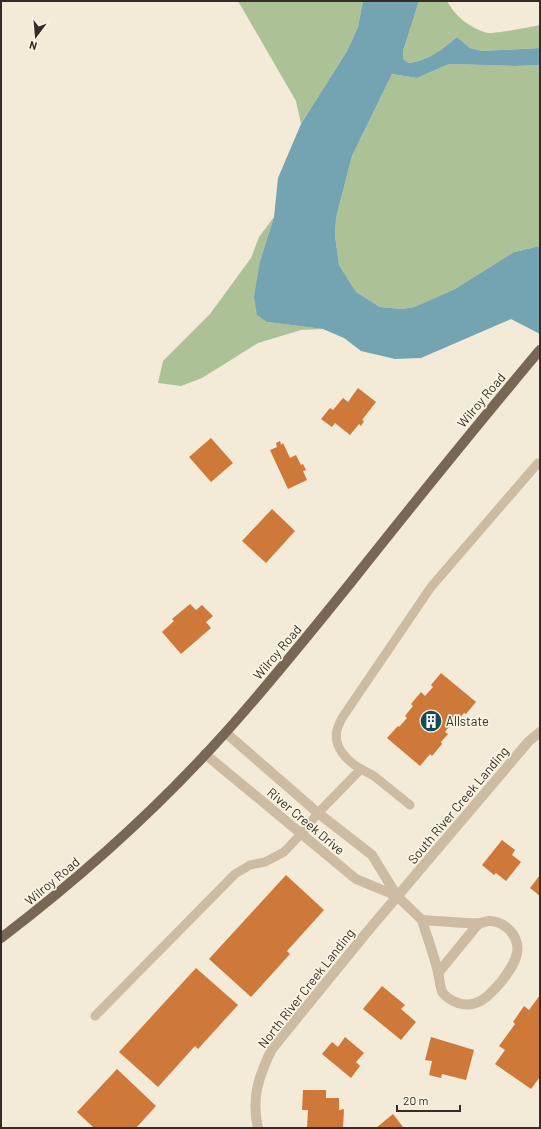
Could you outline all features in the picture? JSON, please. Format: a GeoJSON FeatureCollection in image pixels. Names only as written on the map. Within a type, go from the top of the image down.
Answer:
{"type":"FeatureCollection","features":[{"type":"Feature","properties":{"kind":"main road","name":"Wilroy Road"},"geometry":{"type":"LineString","coordinates":[[1,938],[31,915],[95,861],[159,801],[226,732],[299,646],[486,413],[540,350]]}},
{"type":"Feature","properties":{"kind":"street","name":"River Creek Drive"},"geometry":{"type":"LineString","coordinates":[[226,732],[318,813],[372,855],[397,896],[422,920]]}},
{"type":"Feature","properties":{"kind":"street","name":"South River Creek Landing"},"geometry":{"type":"LineString","coordinates":[[397,896],[529,740],[540,732]]}},
{"type":"Feature","properties":{"kind":"street","name":"River Creek Drive"},"geometry":{"type":"LineString","coordinates":[[205,754],[356,879],[397,896]]}},
{"type":"Feature","properties":{"kind":"street","name":"North River Creek Landing"},"geometry":{"type":"LineString","coordinates":[[258,1128],[255,1096],[262,1070],[272,1049],[397,896]]}},
{"type":"Feature","properties":{"kind":"street"},"geometry":{"type":"LineString","coordinates":[[422,920],[479,923],[489,921],[501,924],[510,930],[516,941],[518,952],[508,973],[490,994],[475,1004],[464,1005],[450,999],[443,992],[439,984],[438,974],[422,920]]}},
{"type":"Feature","properties":{"kind":"street"},"geometry":{"type":"LineString","coordinates":[[438,974],[479,923]]}},
{"type":"Feature","properties":{"kind":"lane"},"geometry":{"type":"LineString","coordinates":[[410,805],[374,776],[349,762],[342,753],[337,742],[337,730],[342,718],[431,587],[538,463]]}},
{"type":"Feature","properties":{"kind":"lane"},"geometry":{"type":"LineString","coordinates":[[95,1016],[235,874],[250,865],[265,862],[284,852],[302,834],[318,813],[361,769]]}},
{"type":"Feature","properties":{"kind":"green space"},"geometry":{"type":"Polygon","coordinates":[[[238,1],[363,1],[358,27],[347,51],[301,124],[296,101],[238,1]]]}},
{"type":"Feature","properties":{"kind":"green space"},"geometry":{"type":"Polygon","coordinates":[[[419,1],[447,1],[454,12],[464,21],[488,33],[540,25],[540,48],[482,51],[470,48],[457,37],[441,50],[429,57],[409,63],[403,59],[403,51],[419,1]]]}},
{"type":"Feature","properties":{"kind":"green space"},"geometry":{"type":"Polygon","coordinates":[[[449,64],[515,66],[540,65],[540,246],[514,252],[455,289],[416,307],[402,309],[380,307],[356,292],[339,265],[335,235],[336,218],[352,156],[392,74],[417,78],[449,64]]]}},
{"type":"Feature","properties":{"kind":"green space"},"geometry":{"type":"Polygon","coordinates":[[[274,217],[260,261],[267,322],[323,329],[301,330],[258,343],[202,378],[181,386],[158,383],[163,361],[210,314],[251,258],[259,237],[274,217]]]}},
{"type":"Feature","properties":{"kind":"water"},"geometry":{"type":"Polygon","coordinates":[[[363,1],[419,1],[403,51],[403,59],[409,63],[429,57],[441,50],[457,37],[470,48],[482,51],[540,48],[540,65],[515,66],[449,64],[417,78],[392,74],[352,156],[336,218],[335,235],[339,265],[356,292],[380,307],[402,309],[415,307],[455,289],[514,252],[540,246],[540,334],[511,319],[421,358],[395,359],[361,351],[344,338],[323,329],[267,322],[257,315],[254,297],[260,261],[274,217],[278,178],[301,124],[347,51],[358,27],[363,1]]]}},
{"type":"Feature","properties":{"kind":"building"},"geometry":{"type":"Polygon","coordinates":[[[358,388],[376,402],[362,420],[364,421],[361,426],[359,424],[350,435],[335,423],[332,427],[321,419],[330,408],[333,410],[343,398],[348,402],[358,388]]]}},
{"type":"Feature","properties":{"kind":"building"},"geometry":{"type":"Polygon","coordinates":[[[211,438],[233,463],[211,482],[189,457],[211,438]]]}},
{"type":"Feature","properties":{"kind":"building"},"geometry":{"type":"Polygon","coordinates":[[[280,441],[281,445],[283,443],[290,458],[296,455],[301,465],[303,464],[306,470],[303,471],[307,480],[288,489],[270,450],[277,447],[276,443],[280,441]]]}},
{"type":"Feature","properties":{"kind":"building"},"geometry":{"type":"Polygon","coordinates":[[[272,509],[295,531],[266,563],[242,541],[272,509]]]}},
{"type":"Feature","properties":{"kind":"building"},"geometry":{"type":"Polygon","coordinates":[[[190,604],[196,610],[202,605],[213,616],[206,622],[211,628],[181,654],[162,632],[174,621],[172,619],[190,604]]]}},
{"type":"Feature","properties":{"kind":"building","name":"Allstate"},"geometry":{"type":"Polygon","coordinates":[[[441,673],[476,702],[454,725],[452,723],[445,732],[448,734],[441,742],[442,744],[432,756],[430,754],[420,766],[387,738],[407,718],[405,716],[413,706],[411,704],[421,692],[425,696],[433,687],[431,685],[441,673]]]}},
{"type":"Feature","properties":{"kind":"building"},"geometry":{"type":"Polygon","coordinates":[[[502,840],[515,850],[512,855],[521,862],[506,881],[496,873],[494,875],[482,865],[502,840]]]}},
{"type":"Feature","properties":{"kind":"building"},"geometry":{"type":"Polygon","coordinates":[[[286,875],[324,910],[287,951],[290,954],[251,997],[209,959],[286,875]]]}},
{"type":"Feature","properties":{"kind":"building"},"geometry":{"type":"Polygon","coordinates":[[[540,875],[540,896],[530,888],[540,875]]]}},
{"type":"Feature","properties":{"kind":"building"},"geometry":{"type":"Polygon","coordinates":[[[196,968],[238,1005],[198,1049],[195,1046],[158,1087],[119,1052],[196,968]]]}},
{"type":"Feature","properties":{"kind":"building"},"geometry":{"type":"Polygon","coordinates":[[[382,986],[405,1005],[401,1009],[416,1022],[401,1040],[363,1009],[382,986]]]}},
{"type":"Feature","properties":{"kind":"building"},"geometry":{"type":"Polygon","coordinates":[[[540,995],[540,1077],[531,1089],[495,1064],[505,1050],[499,1046],[515,1024],[513,1022],[524,1006],[529,1010],[540,995]]]}},
{"type":"Feature","properties":{"kind":"building"},"geometry":{"type":"Polygon","coordinates":[[[345,1037],[364,1053],[356,1062],[360,1066],[351,1078],[322,1054],[332,1042],[338,1047],[345,1037]]]}},
{"type":"Feature","properties":{"kind":"building"},"geometry":{"type":"Polygon","coordinates":[[[431,1037],[474,1050],[466,1080],[442,1074],[441,1078],[429,1075],[432,1061],[425,1060],[431,1037]]]}},
{"type":"Feature","properties":{"kind":"building"},"geometry":{"type":"Polygon","coordinates":[[[117,1069],[156,1106],[136,1128],[94,1128],[77,1112],[117,1069]]]}},
{"type":"Feature","properties":{"kind":"building"},"geometry":{"type":"Polygon","coordinates":[[[303,1090],[326,1090],[326,1098],[339,1098],[339,1110],[344,1109],[343,1128],[307,1128],[308,1110],[302,1110],[303,1090]]]}},
{"type":"Feature","properties":{"kind":"building"},"geometry":{"type":"Polygon","coordinates":[[[393,1114],[403,1127],[376,1128],[393,1114]]]}},
{"type":"Feature","properties":{"kind":"place","name":"Allstate"},"geometry":{"type":"Point","coordinates":[431,721]}}]}
